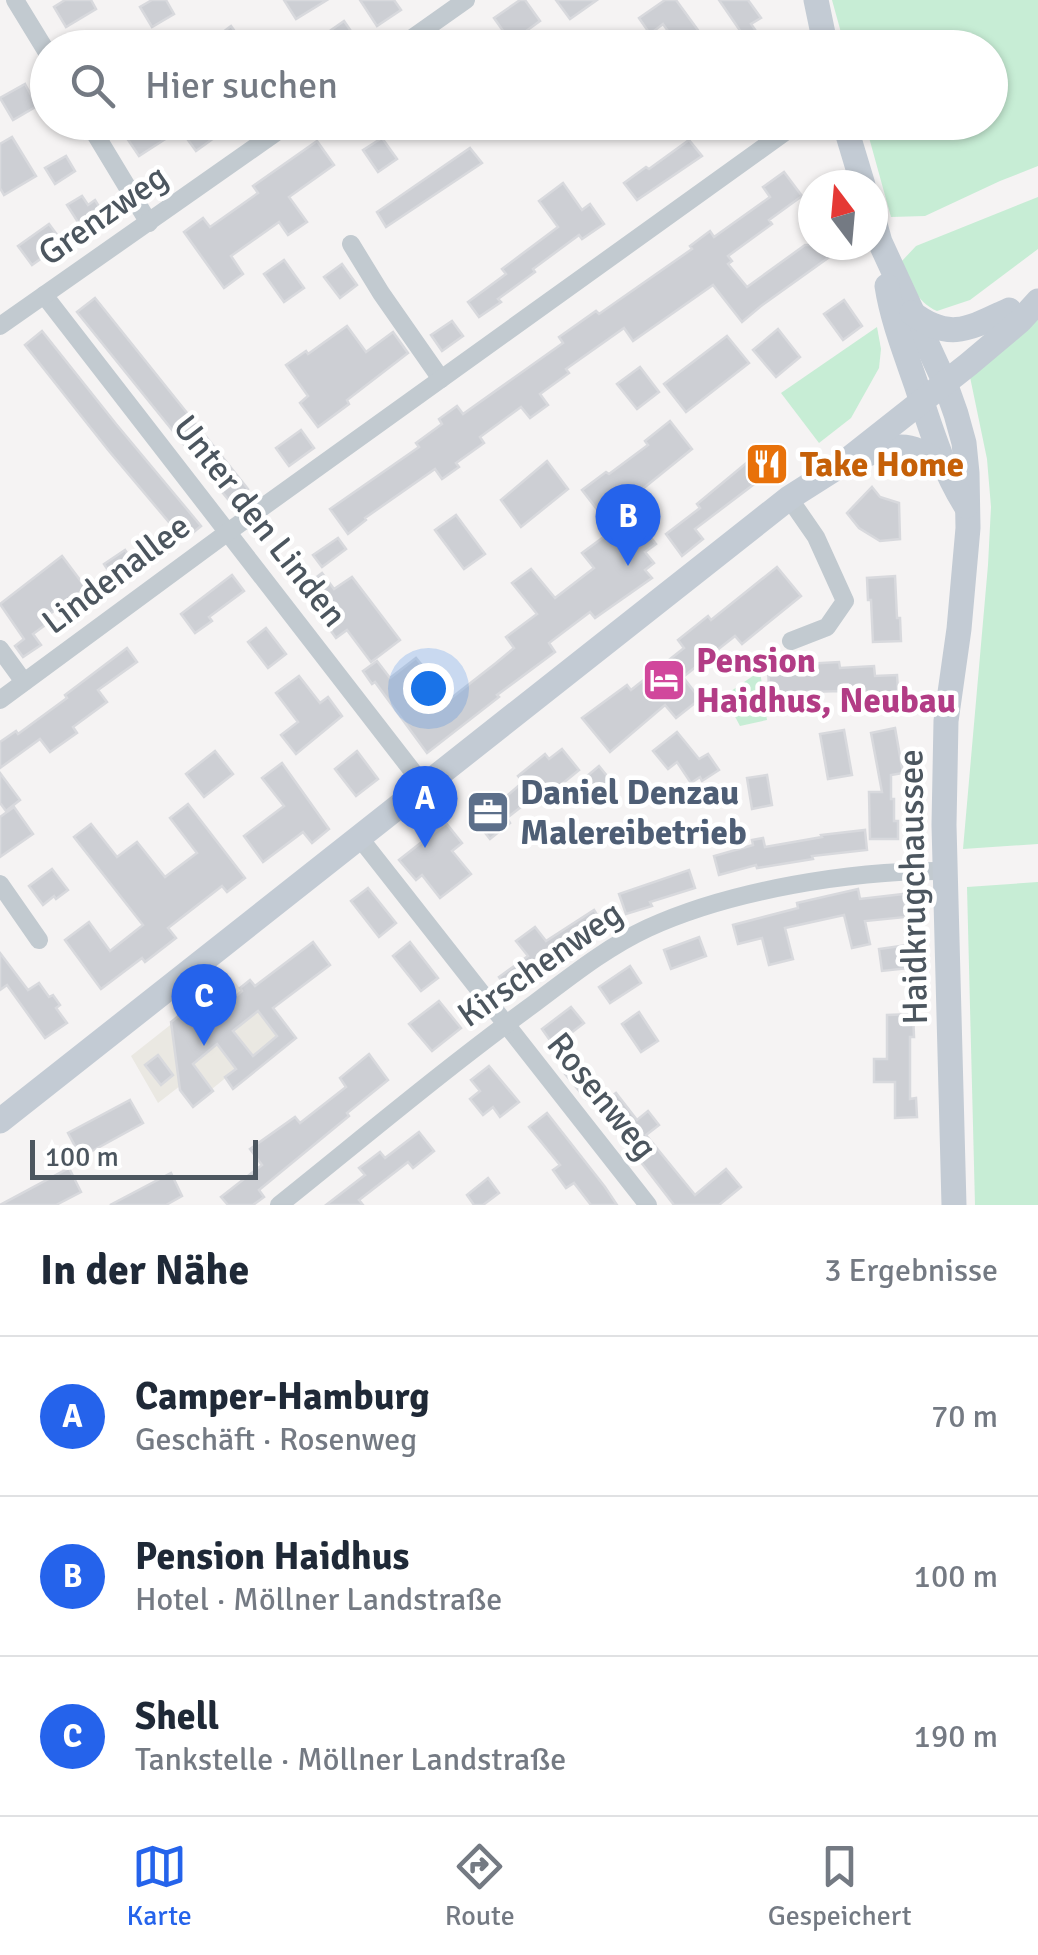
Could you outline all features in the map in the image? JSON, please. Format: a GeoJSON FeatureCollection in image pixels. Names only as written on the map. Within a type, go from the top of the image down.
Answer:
{"type":"FeatureCollection","features":[{"type":"Feature","properties":{"kind":"main road"},"geometry":{"type":"LineString","coordinates":[[816,0],[822,30]]}},
{"type":"Feature","properties":{"kind":"main road"},"geometry":{"type":"LineString","coordinates":[[849,140],[858,170]]}},
{"type":"Feature","properties":{"kind":"main road","name":"Haidkrugchaussee"},"geometry":{"type":"LineString","coordinates":[[888,255],[941,375],[964,443],[968,508],[959,629],[946,721],[944,871],[954,1205]]}},
{"type":"Feature","properties":{"kind":"main road"},"geometry":{"type":"LineString","coordinates":[[882,260],[889,300],[919,392],[946,469],[968,508]]}},
{"type":"Feature","properties":{"kind":"main road"},"geometry":{"type":"LineString","coordinates":[[941,375],[1009,310],[1038,289]]}},
{"type":"Feature","properties":{"kind":"main road"},"geometry":{"type":"LineString","coordinates":[[790,498],[837,446],[1020,321],[1038,301]]}},
{"type":"Feature","properties":{"kind":"main road"},"geometry":{"type":"LineString","coordinates":[[912,313],[937,328],[954,331],[1009,310]]}},
{"type":"Feature","properties":{"kind":"main road"},"geometry":{"type":"LineString","coordinates":[[841,465],[919,392]]}},
{"type":"Feature","properties":{"kind":"main road"},"geometry":{"type":"LineString","coordinates":[[0,1121],[790,498],[841,465],[876,450],[899,447],[922,451],[946,469]]}},
{"type":"Feature","properties":{"kind":"street"},"geometry":{"type":"LineString","coordinates":[[15,0],[33,30]]}},
{"type":"Feature","properties":{"kind":"street"},"geometry":{"type":"LineString","coordinates":[[416,30],[440,7],[466,0]]}},
{"type":"Feature","properties":{"kind":"street"},"geometry":{"type":"LineString","coordinates":[[99,140],[148,223]]}},
{"type":"Feature","properties":{"kind":"street","name":"Grenzweg"},"geometry":{"type":"LineString","coordinates":[[0,326],[266,140]]}},
{"type":"Feature","properties":{"kind":"street","name":"Lindenallee"},"geometry":{"type":"LineString","coordinates":[[0,700],[773,140]]}},
{"type":"Feature","properties":{"kind":"street"},"geometry":{"type":"LineString","coordinates":[[352,244],[441,379]]}},
{"type":"Feature","properties":{"kind":"street","name":"Unter den Linden"},"geometry":{"type":"LineString","coordinates":[[44,296],[424,786]]}},
{"type":"Feature","properties":{"kind":"street"},"geometry":{"type":"LineString","coordinates":[[790,498],[816,538],[845,600],[827,627],[791,641]]}},
{"type":"Feature","properties":{"kind":"street","name":"Lindenallee"},"geometry":{"type":"LineString","coordinates":[[0,649],[24,682]]}},
{"type":"Feature","properties":{"kind":"street","name":"Rosenweg"},"geometry":{"type":"LineString","coordinates":[[360,837],[648,1205]]}},
{"type":"Feature","properties":{"kind":"street","name":"Kirschenweg"},"geometry":{"type":"LineString","coordinates":[[279,1205],[504,1025],[604,952],[648,928],[704,907],[813,881],[944,871]]}},
{"type":"Feature","properties":{"kind":"street"},"geometry":{"type":"LineString","coordinates":[[0,884],[39,940]]}},
{"type":"Feature","properties":{"kind":"shaded area"},"geometry":{"type":"Polygon","coordinates":[[[231,977],[277,1036],[212,1089],[198,1072],[158,1103],[131,1056],[231,977]]]}},
{"type":"Feature","properties":{"kind":"green space"},"geometry":{"type":"Polygon","coordinates":[[[832,0],[1038,0],[1038,166],[925,216],[891,217],[888,170],[878,170],[870,140],[1008,140],[1008,30],[840,30],[832,0]]]}},
{"type":"Feature","properties":{"kind":"green space"},"geometry":{"type":"Polygon","coordinates":[[[1038,197],[1038,249],[970,300],[937,311],[918,297],[901,262],[916,246],[1038,197]]]}},
{"type":"Feature","properties":{"kind":"green space"},"geometry":{"type":"Polygon","coordinates":[[[1038,318],[1038,844],[963,849],[991,507],[987,459],[970,377],[1038,318]]]}},
{"type":"Feature","properties":{"kind":"green space"},"geometry":{"type":"Polygon","coordinates":[[[877,327],[879,368],[851,418],[819,443],[781,393],[877,327]]]}},
{"type":"Feature","properties":{"kind":"green space"},"geometry":{"type":"Polygon","coordinates":[[[760,671],[767,720],[740,726],[724,696],[760,671]]]}},
{"type":"Feature","properties":{"kind":"green space"},"geometry":{"type":"Polygon","coordinates":[[[1038,882],[1038,1205],[975,1205],[967,887],[1038,882]]]}},
{"type":"Feature","properties":{"kind":"building"},"geometry":{"type":"Polygon","coordinates":[[[65,0],[91,0],[96,9],[66,27],[54,7],[65,0]]]}},
{"type":"Feature","properties":{"kind":"building"},"geometry":{"type":"Polygon","coordinates":[[[152,0],[166,0],[174,14],[152,27],[140,7],[152,0]]]}},
{"type":"Feature","properties":{"kind":"building"},"geometry":{"type":"Polygon","coordinates":[[[284,0],[327,0],[296,19],[284,0]]]}},
{"type":"Feature","properties":{"kind":"building"},"geometry":{"type":"Polygon","coordinates":[[[360,0],[394,0],[401,10],[377,26],[360,0]]]}},
{"type":"Feature","properties":{"kind":"building"},"geometry":{"type":"Polygon","coordinates":[[[525,0],[540,21],[528,30],[502,30],[494,18],[525,0]]]}},
{"type":"Feature","properties":{"kind":"building"},"geometry":{"type":"Polygon","coordinates":[[[556,0],[597,0],[570,19],[556,0]]]}},
{"type":"Feature","properties":{"kind":"building"},"geometry":{"type":"Polygon","coordinates":[[[665,0],[676,0],[698,30],[667,30],[663,24],[647,30],[639,18],[665,0]]]}},
{"type":"Feature","properties":{"kind":"building"},"geometry":{"type":"Polygon","coordinates":[[[719,0],[748,0],[761,18],[751,24],[755,30],[740,30],[719,0]]]}},
{"type":"Feature","properties":{"kind":"building"},"geometry":{"type":"Polygon","coordinates":[[[344,21],[350,30],[331,30],[344,21]]]}},
{"type":"Feature","properties":{"kind":"building"},"geometry":{"type":"Polygon","coordinates":[[[25,84],[30,93],[30,110],[13,120],[0,98],[25,84]]]}},
{"type":"Feature","properties":{"kind":"building"},"geometry":{"type":"Polygon","coordinates":[[[12,137],[36,176],[4,195],[0,188],[0,144],[12,137]]]}},
{"type":"Feature","properties":{"kind":"building"},"geometry":{"type":"Polygon","coordinates":[[[128,140],[164,140],[139,156],[128,140]]]}},
{"type":"Feature","properties":{"kind":"building"},"geometry":{"type":"Polygon","coordinates":[[[188,140],[211,140],[196,151],[188,140]]]}},
{"type":"Feature","properties":{"kind":"building"},"geometry":{"type":"Polygon","coordinates":[[[383,140],[397,159],[378,172],[363,150],[383,140]]]}},
{"type":"Feature","properties":{"kind":"building"},"geometry":{"type":"Polygon","coordinates":[[[689,140],[702,156],[637,200],[624,183],[689,140]]]}},
{"type":"Feature","properties":{"kind":"building"},"geometry":{"type":"Polygon","coordinates":[[[317,141],[334,165],[289,197],[307,222],[288,235],[279,222],[231,256],[243,274],[224,288],[184,232],[203,218],[210,227],[258,193],[253,186],[317,141]]]}},
{"type":"Feature","properties":{"kind":"building"},"geometry":{"type":"Polygon","coordinates":[[[470,148],[482,163],[386,227],[377,212],[470,148]]]}},
{"type":"Feature","properties":{"kind":"building"},"geometry":{"type":"Polygon","coordinates":[[[66,156],[75,171],[55,184],[45,168],[66,156]]]}},
{"type":"Feature","properties":{"kind":"building"},"geometry":{"type":"Polygon","coordinates":[[[784,172],[798,191],[798,199],[769,220],[772,224],[728,256],[732,261],[728,264],[747,287],[798,250],[798,260],[825,260],[742,322],[713,285],[633,341],[624,328],[566,369],[569,373],[540,394],[548,405],[530,418],[521,407],[480,437],[484,443],[456,463],[459,467],[442,479],[435,469],[348,534],[330,509],[419,447],[416,443],[442,424],[439,419],[457,406],[463,414],[563,343],[559,337],[692,249],[690,246],[710,231],[714,237],[770,197],[763,187],[784,172]]]}},
{"type":"Feature","properties":{"kind":"building"},"geometry":{"type":"Polygon","coordinates":[[[563,183],[582,210],[590,204],[604,224],[582,239],[579,235],[533,269],[535,272],[479,317],[468,302],[506,274],[502,269],[558,227],[539,201],[563,183]]]}},
{"type":"Feature","properties":{"kind":"building"},"geometry":{"type":"Polygon","coordinates":[[[82,196],[88,205],[95,200],[105,216],[83,230],[67,205],[82,196]]]}},
{"type":"Feature","properties":{"kind":"building"},"geometry":{"type":"Polygon","coordinates":[[[49,224],[63,243],[32,265],[18,246],[49,224]]]}},
{"type":"Feature","properties":{"kind":"building"},"geometry":{"type":"Polygon","coordinates":[[[284,260],[304,288],[284,302],[264,274],[284,260]]]}},
{"type":"Feature","properties":{"kind":"building"},"geometry":{"type":"Polygon","coordinates":[[[342,264],[357,285],[340,298],[324,277],[342,264]]]}},
{"type":"Feature","properties":{"kind":"building"},"geometry":{"type":"Polygon","coordinates":[[[95,298],[248,489],[231,503],[77,312],[95,298]]]}},
{"type":"Feature","properties":{"kind":"building"},"geometry":{"type":"Polygon","coordinates":[[[844,300],[862,326],[843,340],[824,314],[844,300]]]}},
{"type":"Feature","properties":{"kind":"building"},"geometry":{"type":"Polygon","coordinates":[[[452,321],[463,336],[442,351],[431,335],[452,321]]]}},
{"type":"Feature","properties":{"kind":"building"},"geometry":{"type":"Polygon","coordinates":[[[347,326],[366,352],[393,332],[408,353],[318,427],[300,403],[308,396],[286,365],[347,326]]]}},
{"type":"Feature","properties":{"kind":"building"},"geometry":{"type":"Polygon","coordinates":[[[778,329],[800,357],[776,377],[753,350],[778,329]]]}},
{"type":"Feature","properties":{"kind":"building"},"geometry":{"type":"Polygon","coordinates":[[[42,331],[201,526],[184,540],[25,345],[42,331]]]}},
{"type":"Feature","properties":{"kind":"building"},"geometry":{"type":"Polygon","coordinates":[[[727,336],[749,363],[686,412],[664,384],[727,336]]]}},
{"type":"Feature","properties":{"kind":"building"},"geometry":{"type":"Polygon","coordinates":[[[640,367],[659,392],[637,409],[617,384],[640,367]]]}},
{"type":"Feature","properties":{"kind":"building"},"geometry":{"type":"Polygon","coordinates":[[[670,421],[692,449],[619,508],[641,538],[648,534],[656,544],[645,552],[654,563],[645,570],[652,578],[595,618],[590,612],[549,643],[555,652],[427,753],[363,671],[377,661],[390,678],[416,658],[450,699],[496,663],[514,648],[506,637],[537,614],[512,583],[531,569],[555,598],[594,568],[582,553],[613,530],[582,490],[648,445],[645,441],[670,421]]]}},
{"type":"Feature","properties":{"kind":"building"},"geometry":{"type":"Polygon","coordinates":[[[301,430],[314,448],[289,466],[276,448],[301,430]]]}},
{"type":"Feature","properties":{"kind":"building"},"geometry":{"type":"Polygon","coordinates":[[[768,445],[782,463],[695,529],[703,539],[682,556],[666,534],[768,445]]]}},
{"type":"Feature","properties":{"kind":"building"},"geometry":{"type":"Polygon","coordinates":[[[547,461],[568,489],[521,527],[501,500],[547,461]]]}},
{"type":"Feature","properties":{"kind":"building"},"geometry":{"type":"Polygon","coordinates":[[[872,487],[880,497],[899,503],[900,539],[880,541],[859,528],[847,513],[872,487]]]}},
{"type":"Feature","properties":{"kind":"building"},"geometry":{"type":"Polygon","coordinates":[[[456,515],[485,554],[464,569],[435,530],[456,515]]]}},
{"type":"Feature","properties":{"kind":"building"},"geometry":{"type":"Polygon","coordinates":[[[338,538],[346,549],[322,567],[313,555],[338,538]]]}},
{"type":"Feature","properties":{"kind":"building"},"geometry":{"type":"Polygon","coordinates":[[[125,550],[138,570],[117,584],[104,564],[125,550]]]}},
{"type":"Feature","properties":{"kind":"building"},"geometry":{"type":"Polygon","coordinates":[[[62,556],[86,588],[44,618],[48,623],[33,634],[41,645],[23,657],[15,646],[24,639],[0,604],[62,556]]]}},
{"type":"Feature","properties":{"kind":"building"},"geometry":{"type":"Polygon","coordinates":[[[777,567],[801,596],[742,644],[735,636],[683,677],[700,699],[676,718],[665,705],[610,752],[582,718],[627,685],[631,690],[684,648],[678,640],[708,616],[711,620],[777,567]]]}},
{"type":"Feature","properties":{"kind":"building"},"geometry":{"type":"Polygon","coordinates":[[[322,573],[334,589],[352,577],[400,640],[371,662],[347,630],[336,638],[301,589],[322,573]]]}},
{"type":"Feature","properties":{"kind":"building"},"geometry":{"type":"Polygon","coordinates":[[[232,575],[244,591],[209,617],[212,621],[195,633],[181,614],[232,575]]]}},
{"type":"Feature","properties":{"kind":"building"},"geometry":{"type":"Polygon","coordinates":[[[895,576],[901,641],[873,642],[867,578],[895,576]]]}},
{"type":"Feature","properties":{"kind":"building"},"geometry":{"type":"Polygon","coordinates":[[[266,628],[286,654],[268,668],[248,642],[266,628]]]}},
{"type":"Feature","properties":{"kind":"building"},"geometry":{"type":"Polygon","coordinates":[[[127,648],[137,662],[98,690],[107,702],[73,727],[77,733],[50,752],[40,739],[0,768],[0,742],[16,731],[18,734],[67,698],[65,695],[127,648]]]}},
{"type":"Feature","properties":{"kind":"building"},"geometry":{"type":"Polygon","coordinates":[[[839,662],[840,668],[874,666],[875,676],[897,675],[899,705],[876,706],[876,697],[841,698],[841,691],[807,692],[807,700],[770,702],[768,670],[839,662]]]}},
{"type":"Feature","properties":{"kind":"building"},"geometry":{"type":"Polygon","coordinates":[[[299,676],[320,703],[328,697],[342,716],[296,754],[281,735],[298,722],[276,693],[299,676]]]}},
{"type":"Feature","properties":{"kind":"building"},"geometry":{"type":"Polygon","coordinates":[[[895,728],[903,773],[891,775],[898,839],[870,839],[869,792],[882,792],[871,733],[895,728]]]}},
{"type":"Feature","properties":{"kind":"building"},"geometry":{"type":"Polygon","coordinates":[[[844,730],[852,775],[828,779],[820,734],[844,730]]]}},
{"type":"Feature","properties":{"kind":"building"},"geometry":{"type":"Polygon","coordinates":[[[677,732],[699,759],[708,754],[719,770],[691,783],[677,762],[668,769],[653,751],[677,732]]]}},
{"type":"Feature","properties":{"kind":"building"},"geometry":{"type":"Polygon","coordinates":[[[562,749],[579,770],[540,802],[535,796],[507,818],[510,823],[490,839],[471,815],[491,798],[496,805],[523,782],[518,776],[545,754],[549,759],[562,749]]]}},
{"type":"Feature","properties":{"kind":"building"},"geometry":{"type":"Polygon","coordinates":[[[215,751],[233,774],[204,797],[186,774],[215,751]]]}},
{"type":"Feature","properties":{"kind":"building"},"geometry":{"type":"Polygon","coordinates":[[[357,751],[378,779],[356,796],[335,769],[357,751]]]}},
{"type":"Feature","properties":{"kind":"building"},"geometry":{"type":"Polygon","coordinates":[[[282,763],[329,829],[312,843],[303,832],[263,862],[244,836],[284,806],[262,778],[282,763]]]}},
{"type":"Feature","properties":{"kind":"building"},"geometry":{"type":"Polygon","coordinates":[[[599,766],[612,782],[599,793],[586,777],[599,766]]]}},
{"type":"Feature","properties":{"kind":"building"},"geometry":{"type":"Polygon","coordinates":[[[0,773],[20,800],[6,811],[0,803],[0,773]]]}},
{"type":"Feature","properties":{"kind":"building"},"geometry":{"type":"Polygon","coordinates":[[[767,775],[772,805],[752,809],[747,778],[767,775]]]}},
{"type":"Feature","properties":{"kind":"building"},"geometry":{"type":"Polygon","coordinates":[[[188,804],[245,878],[227,892],[222,886],[168,928],[176,938],[101,989],[65,940],[89,922],[110,951],[143,925],[74,837],[91,824],[117,857],[137,842],[165,877],[197,853],[170,818],[188,804]]]}},
{"type":"Feature","properties":{"kind":"building"},"geometry":{"type":"Polygon","coordinates":[[[14,807],[33,834],[0,857],[0,817],[14,807]]]}},
{"type":"Feature","properties":{"kind":"building"},"geometry":{"type":"Polygon","coordinates":[[[446,823],[462,843],[452,851],[471,874],[440,898],[422,875],[416,880],[399,860],[446,823]]]}},
{"type":"Feature","properties":{"kind":"building"},"geometry":{"type":"Polygon","coordinates":[[[865,830],[867,850],[757,868],[756,865],[719,875],[714,856],[753,845],[752,840],[763,838],[765,847],[865,830]]]}},
{"type":"Feature","properties":{"kind":"building"},"geometry":{"type":"Polygon","coordinates":[[[52,869],[68,890],[43,905],[29,886],[52,869]]]}},
{"type":"Feature","properties":{"kind":"building"},"geometry":{"type":"Polygon","coordinates":[[[689,870],[695,888],[626,914],[619,894],[689,870]]]}},
{"type":"Feature","properties":{"kind":"building"},"geometry":{"type":"Polygon","coordinates":[[[368,888],[396,923],[379,937],[351,901],[368,888]]]}},
{"type":"Feature","properties":{"kind":"building"},"geometry":{"type":"Polygon","coordinates":[[[858,889],[860,899],[904,894],[906,917],[865,921],[870,944],[852,948],[844,915],[785,928],[793,959],[769,965],[762,938],[738,944],[733,925],[798,908],[797,903],[858,889]]]}},
{"type":"Feature","properties":{"kind":"building"},"geometry":{"type":"Polygon","coordinates":[[[594,910],[607,931],[573,953],[570,949],[511,994],[499,977],[528,956],[516,941],[535,927],[546,941],[594,910]]]}},
{"type":"Feature","properties":{"kind":"building"},"geometry":{"type":"Polygon","coordinates":[[[699,937],[706,956],[671,969],[664,950],[699,937]]]}},
{"type":"Feature","properties":{"kind":"building"},"geometry":{"type":"Polygon","coordinates":[[[313,942],[330,965],[273,1008],[296,1038],[233,1089],[225,1077],[236,1069],[217,1044],[193,1064],[213,1091],[193,1107],[180,1090],[171,1022],[206,994],[219,1010],[250,980],[255,986],[313,942]],[[258,1011],[233,1031],[253,1056],[277,1036],[258,1011]]]}},
{"type":"Feature","properties":{"kind":"building"},"geometry":{"type":"Polygon","coordinates":[[[410,942],[438,978],[421,991],[393,956],[410,942]]]}},
{"type":"Feature","properties":{"kind":"building"},"geometry":{"type":"Polygon","coordinates":[[[908,945],[910,968],[882,971],[879,949],[908,945]]]}},
{"type":"Feature","properties":{"kind":"building"},"geometry":{"type":"Polygon","coordinates":[[[0,953],[28,990],[39,983],[49,997],[53,995],[60,1005],[56,1008],[67,1023],[45,1038],[7,985],[0,990],[0,953]]]}},
{"type":"Feature","properties":{"kind":"building"},"geometry":{"type":"Polygon","coordinates":[[[630,966],[641,983],[610,1003],[599,987],[630,966]]]}},
{"type":"Feature","properties":{"kind":"building"},"geometry":{"type":"Polygon","coordinates":[[[439,1001],[461,1028],[432,1051],[409,1024],[439,1001]]]}},
{"type":"Feature","properties":{"kind":"building"},"geometry":{"type":"Polygon","coordinates":[[[571,1007],[584,1023],[554,1046],[542,1029],[571,1007]]]}},
{"type":"Feature","properties":{"kind":"building"},"geometry":{"type":"Polygon","coordinates":[[[639,1012],[658,1041],[641,1052],[622,1024],[639,1012]]]}},
{"type":"Feature","properties":{"kind":"building"},"geometry":{"type":"Polygon","coordinates":[[[913,1014],[910,1099],[916,1098],[917,1117],[895,1118],[895,1082],[874,1082],[874,1059],[887,1059],[887,1015],[913,1014]]]}},
{"type":"Feature","properties":{"kind":"building"},"geometry":{"type":"Polygon","coordinates":[[[369,1054],[388,1080],[259,1190],[264,1197],[253,1205],[228,1205],[221,1197],[262,1165],[250,1149],[295,1117],[300,1123],[346,1087],[340,1078],[369,1054]]]}},
{"type":"Feature","properties":{"kind":"building"},"geometry":{"type":"Polygon","coordinates":[[[158,1055],[173,1075],[161,1085],[145,1065],[158,1055]]]}},
{"type":"Feature","properties":{"kind":"building"},"geometry":{"type":"Polygon","coordinates":[[[581,1061],[610,1097],[616,1093],[637,1120],[648,1111],[659,1125],[646,1135],[695,1195],[726,1169],[741,1187],[719,1205],[674,1205],[590,1096],[586,1099],[565,1074],[581,1061]]]}},
{"type":"Feature","properties":{"kind":"building"},"geometry":{"type":"Polygon","coordinates":[[[489,1066],[519,1102],[500,1117],[493,1107],[483,1115],[470,1099],[480,1091],[471,1080],[489,1066]]]}},
{"type":"Feature","properties":{"kind":"building"},"geometry":{"type":"Polygon","coordinates":[[[130,1100],[143,1123],[81,1157],[68,1133],[130,1100]]]}},
{"type":"Feature","properties":{"kind":"building"},"geometry":{"type":"Polygon","coordinates":[[[547,1113],[617,1205],[591,1205],[574,1183],[566,1188],[553,1170],[560,1165],[529,1127],[547,1113]]]}},
{"type":"Feature","properties":{"kind":"building"},"geometry":{"type":"Polygon","coordinates":[[[419,1132],[434,1151],[413,1168],[408,1162],[359,1200],[363,1205],[326,1205],[365,1175],[359,1168],[380,1152],[385,1158],[419,1132]]]}},
{"type":"Feature","properties":{"kind":"building"},"geometry":{"type":"Polygon","coordinates":[[[69,1168],[81,1192],[56,1205],[0,1205],[69,1168]]]}},
{"type":"Feature","properties":{"kind":"building"},"geometry":{"type":"Polygon","coordinates":[[[171,1173],[182,1196],[166,1205],[110,1205],[171,1173]]]}},
{"type":"Feature","properties":{"kind":"building"},"geometry":{"type":"Polygon","coordinates":[[[488,1178],[499,1193],[483,1205],[474,1205],[467,1195],[488,1178]]]}},
{"type":"Feature","properties":{"kind":"place","name":"Take Home"},"geometry":{"type":"Point","coordinates":[767,464]}},
{"type":"Feature","properties":{"kind":"place","name":"Pension Haidhus"},"geometry":{"type":"Point","coordinates":[628,566]}},
{"type":"Feature","properties":{"kind":"place","name":"Pension Haidhus, Neubau"},"geometry":{"type":"Point","coordinates":[664,680]}},
{"type":"Feature","properties":{"kind":"place","name":"Daniel Denzau Malereibetrieb"},"geometry":{"type":"Point","coordinates":[488,812]}},
{"type":"Feature","properties":{"kind":"place","name":"Camper-Hamburg"},"geometry":{"type":"Point","coordinates":[425,848]}},
{"type":"Feature","properties":{"kind":"place","name":"Shell"},"geometry":{"type":"Point","coordinates":[204,1046]}}]}
